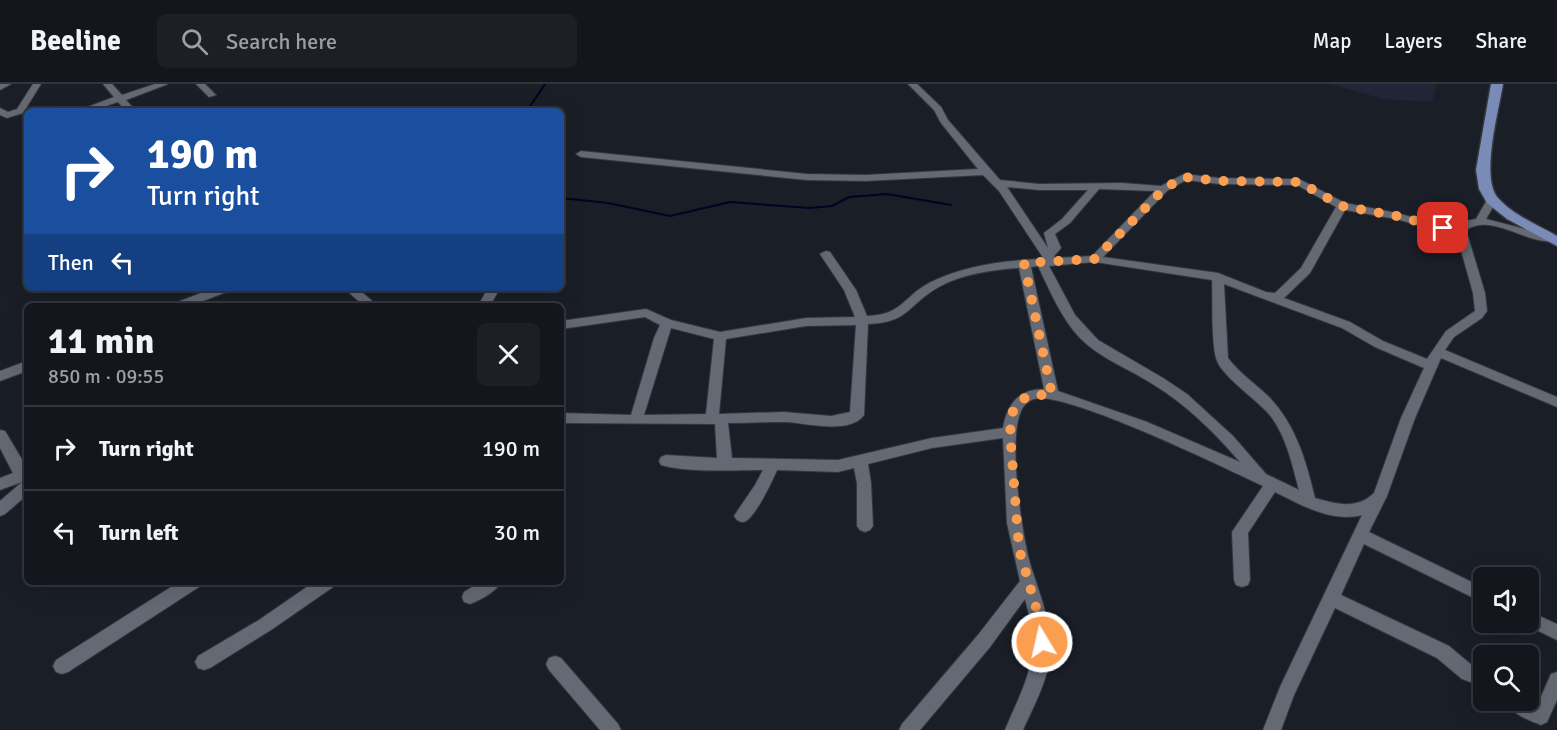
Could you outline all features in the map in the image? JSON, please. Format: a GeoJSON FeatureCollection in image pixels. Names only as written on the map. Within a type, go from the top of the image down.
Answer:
{"type":"FeatureCollection","features":[{"type":"Feature","properties":{"kind":"main road"},"geometry":{"type":"LineString","coordinates":[[1497,84],[1483,181],[1492,200],[1551,240]]}},
{"type":"Feature","properties":{"kind":"street"},"geometry":{"type":"LineString","coordinates":[[0,87],[8,84]]}},
{"type":"Feature","properties":{"kind":"street"},"geometry":{"type":"LineString","coordinates":[[0,111],[7,115],[20,111],[38,84]]}},
{"type":"Feature","properties":{"kind":"street"},"geometry":{"type":"LineString","coordinates":[[107,84],[128,108]]}},
{"type":"Feature","properties":{"kind":"street"},"geometry":{"type":"LineString","coordinates":[[92,108],[164,84]]}},
{"type":"Feature","properties":{"kind":"street"},"geometry":{"type":"LineString","coordinates":[[200,84],[212,95]]}},
{"type":"Feature","properties":{"kind":"street"},"geometry":{"type":"LineString","coordinates":[[912,84],[938,109],[944,121],[985,172],[997,183],[1047,260],[1066,309],[1082,332],[1112,357],[1169,387],[1230,441],[1267,481]]}},
{"type":"Feature","properties":{"kind":"street"},"geometry":{"type":"LineString","coordinates":[[581,154],[807,177],[865,178],[985,172]]}},
{"type":"Feature","properties":{"kind":"street"},"geometry":{"type":"LineString","coordinates":[[1095,259],[1164,189],[1184,177],[1219,181],[1296,182],[1342,206],[1397,216],[1459,233]]}},
{"type":"Feature","properties":{"kind":"street"},"geometry":{"type":"LineString","coordinates":[[997,183],[1026,188],[1094,189],[1141,186],[1164,189]]}},
{"type":"Feature","properties":{"kind":"street"},"geometry":{"type":"LineString","coordinates":[[1047,260],[1055,248],[1048,234],[1066,221],[1094,189]]}},
{"type":"Feature","properties":{"kind":"street"},"geometry":{"type":"LineString","coordinates":[[1480,221],[1492,200]]}},
{"type":"Feature","properties":{"kind":"street"},"geometry":{"type":"LineString","coordinates":[[1271,297],[1282,295],[1306,270],[1342,206]]}},
{"type":"Feature","properties":{"kind":"street"},"geometry":{"type":"LineString","coordinates":[[1459,233],[1464,225],[1480,221],[1551,240]]}},
{"type":"Feature","properties":{"kind":"street"},"geometry":{"type":"LineString","coordinates":[[1272,730],[1286,693],[1375,504],[1437,352],[1450,334],[1478,315],[1480,311],[1479,293],[1459,233]]}},
{"type":"Feature","properties":{"kind":"street"},"geometry":{"type":"LineString","coordinates":[[564,418],[636,420],[785,417],[832,421],[854,418],[859,412],[862,320],[850,290],[826,254]]}},
{"type":"Feature","properties":{"kind":"street"},"geometry":{"type":"LineString","coordinates":[[564,325],[646,312],[667,323],[720,336],[806,322],[882,320],[900,314],[932,286],[950,276],[1047,260],[1095,259],[1218,277],[1346,325],[1379,344],[1432,366]]}},
{"type":"Feature","properties":{"kind":"street"},"geometry":{"type":"LineString","coordinates":[[1024,263],[1052,395]]}},
{"type":"Feature","properties":{"kind":"street"},"geometry":{"type":"LineString","coordinates":[[1218,277],[1222,359],[1266,402],[1285,425],[1300,463],[1309,502]]}},
{"type":"Feature","properties":{"kind":"street"},"geometry":{"type":"LineString","coordinates":[[187,303],[217,291]]}},
{"type":"Feature","properties":{"kind":"street"},"geometry":{"type":"LineString","coordinates":[[354,291],[368,303]]}},
{"type":"Feature","properties":{"kind":"street"},"geometry":{"type":"LineString","coordinates":[[636,420],[660,338],[667,323]]}},
{"type":"Feature","properties":{"kind":"street"},"geometry":{"type":"LineString","coordinates":[[720,336],[717,419],[725,463]]}},
{"type":"Feature","properties":{"kind":"street"},"geometry":{"type":"LineString","coordinates":[[1437,352],[1557,402]]}},
{"type":"Feature","properties":{"kind":"street"},"geometry":{"type":"LineString","coordinates":[[0,376],[24,367]]}},
{"type":"Feature","properties":{"kind":"street"},"geometry":{"type":"LineString","coordinates":[[1014,730],[1036,681],[1041,663],[1040,621],[1027,584],[1019,549],[1010,432],[1013,411],[1020,401],[1030,395],[1052,395],[1147,426],[1309,502],[1349,512],[1375,504]]}},
{"type":"Feature","properties":{"kind":"street"},"geometry":{"type":"LineString","coordinates":[[666,460],[686,463],[838,466],[932,443],[1010,432]]}},
{"type":"Feature","properties":{"kind":"street"},"geometry":{"type":"LineString","coordinates":[[0,435],[24,476]]}},
{"type":"Feature","properties":{"kind":"street"},"geometry":{"type":"LineString","coordinates":[[860,462],[864,483],[865,526]]}},
{"type":"Feature","properties":{"kind":"street"},"geometry":{"type":"LineString","coordinates":[[742,516],[761,489],[773,464]]}},
{"type":"Feature","properties":{"kind":"street"},"geometry":{"type":"LineString","coordinates":[[0,484],[24,478]]}},
{"type":"Feature","properties":{"kind":"street"},"geometry":{"type":"LineString","coordinates":[[0,510],[24,479]]}},
{"type":"Feature","properties":{"kind":"street"},"geometry":{"type":"LineString","coordinates":[[1242,580],[1240,532],[1267,481]]}},
{"type":"Feature","properties":{"kind":"street"},"geometry":{"type":"LineString","coordinates":[[1360,535],[1473,591]]}},
{"type":"Feature","properties":{"kind":"street"},"geometry":{"type":"LineString","coordinates":[[908,730],[984,641],[1027,584]]}},
{"type":"Feature","properties":{"kind":"street"},"geometry":{"type":"LineString","coordinates":[[62,666],[188,585]]}},
{"type":"Feature","properties":{"kind":"street"},"geometry":{"type":"LineString","coordinates":[[204,662],[265,626],[323,585]]}},
{"type":"Feature","properties":{"kind":"street"},"geometry":{"type":"LineString","coordinates":[[471,597],[489,585]]}},
{"type":"Feature","properties":{"kind":"street"},"geometry":{"type":"LineString","coordinates":[[1331,597],[1443,652],[1473,675]]}},
{"type":"Feature","properties":{"kind":"street"},"geometry":{"type":"LineString","coordinates":[[1539,623],[1557,632]]}},
{"type":"Feature","properties":{"kind":"street"},"geometry":{"type":"LineString","coordinates":[[555,664],[612,730]]}},
{"type":"Feature","properties":{"kind":"street"},"geometry":{"type":"LineString","coordinates":[[1529,711],[1540,716],[1544,714],[1557,680]]}},
{"type":"Feature","properties":{"kind":"shaded area"},"geometry":{"type":"Polygon","coordinates":[[[1330,84],[1437,84],[1432,102],[1383,99],[1330,84]]]}},
{"type":"Feature","properties":{"kind":"waterway"},"geometry":{"type":"LineString","coordinates":[[529,108],[545,84]]}},
{"type":"Feature","properties":{"kind":"waterway"},"geometry":{"type":"LineString","coordinates":[[564,198],[608,203],[670,216],[730,202],[810,208],[832,206],[849,197],[887,194],[951,205]]}},
{"type":"Feature","properties":{"kind":"route"},"geometry":{"type":"LineString","coordinates":[[1042,642],[1040,621],[1027,584],[1019,549],[1013,499],[1010,432],[1013,411],[1020,401],[1030,395],[1052,395],[1024,263],[1095,259],[1164,189],[1184,177],[1219,181],[1299,182],[1342,206],[1397,216],[1443,228]]}}]}
